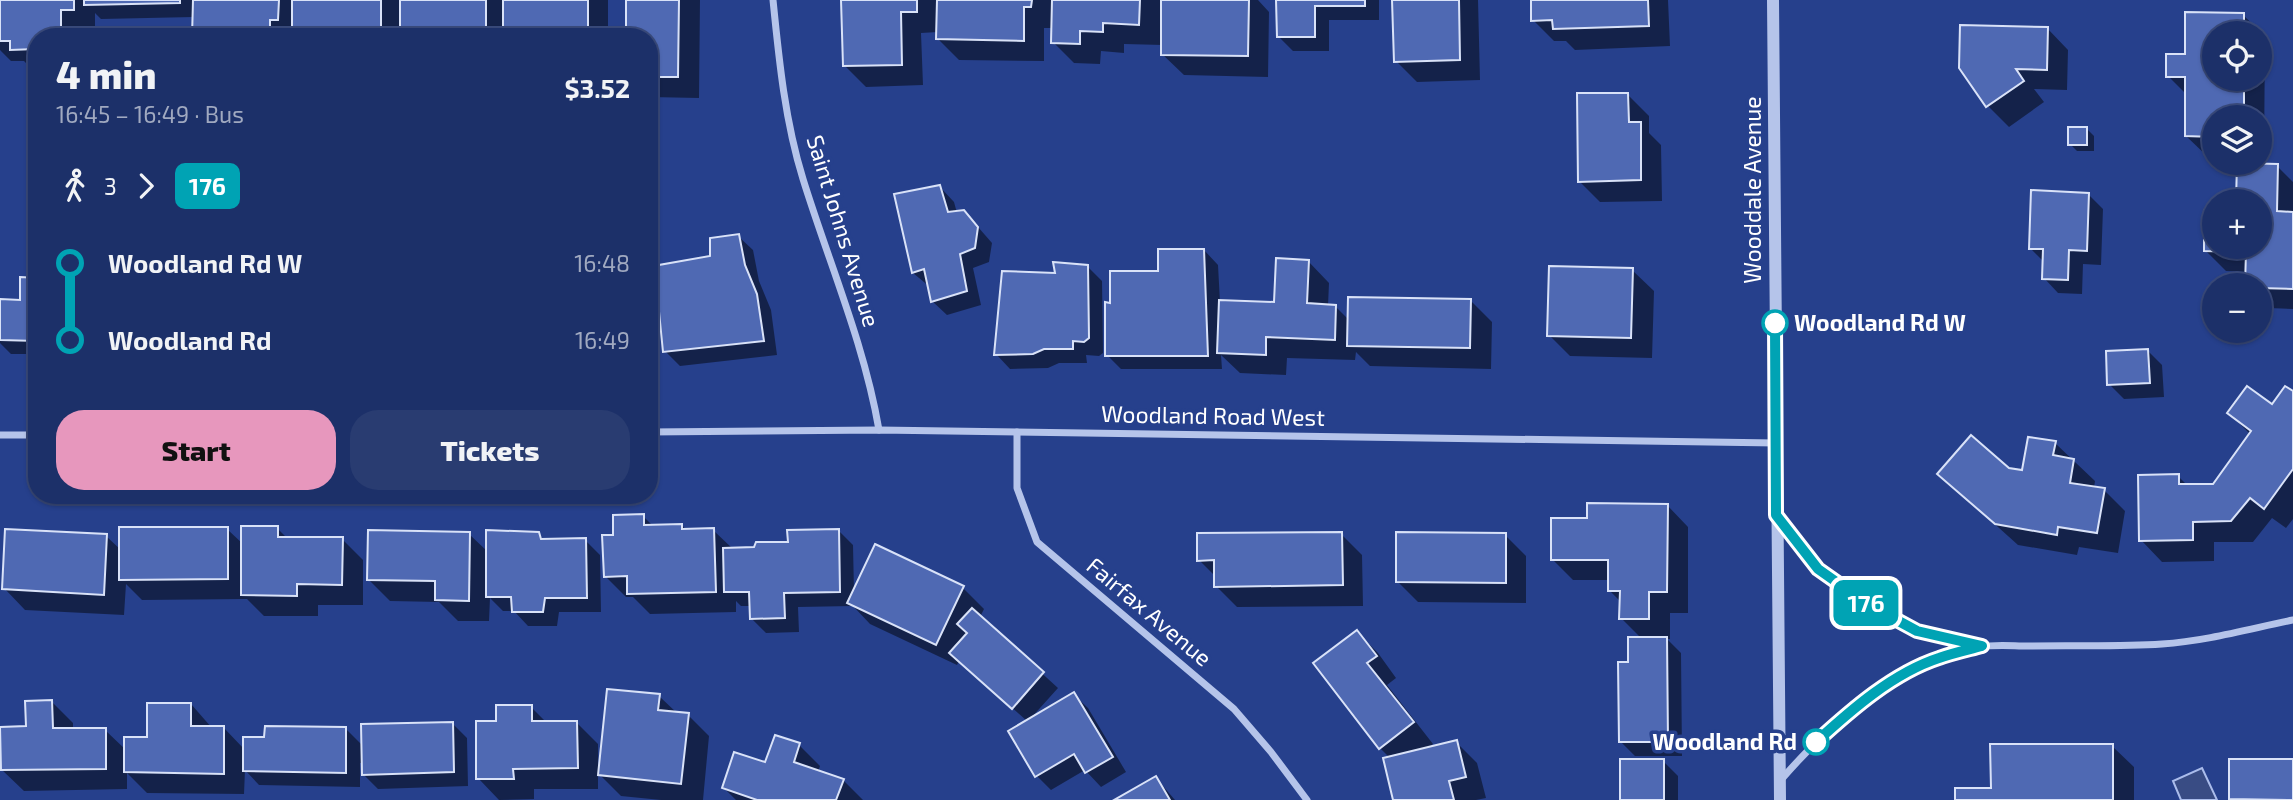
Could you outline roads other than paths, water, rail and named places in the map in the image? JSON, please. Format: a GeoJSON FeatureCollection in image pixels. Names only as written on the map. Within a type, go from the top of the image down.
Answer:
{"type":"FeatureCollection","features":[{"type":"Feature","properties":{"kind":"street","name":"Saint Johns Avenue"},"geometry":{"type":"LineString","coordinates":[[773,0],[781,83],[802,178],[863,357],[879,430]]}},
{"type":"Feature","properties":{"kind":"street","name":"Wooddale Avenue"},"geometry":{"type":"LineString","coordinates":[[1773,0],[1780,800]]}},
{"type":"Feature","properties":{"kind":"street","name":"Woodland Road West"},"geometry":{"type":"LineString","coordinates":[[658,432],[879,430],[1776,443]]}},
{"type":"Feature","properties":{"kind":"street","name":"Fairfax Avenue"},"geometry":{"type":"LineString","coordinates":[[1017,432],[1017,488],[1037,542],[1234,709],[1307,800]]}},
{"type":"Feature","properties":{"kind":"street"},"geometry":{"type":"LineString","coordinates":[[0,435],[28,435]]}},
{"type":"Feature","properties":{"kind":"street"},"geometry":{"type":"LineString","coordinates":[[1776,515],[1818,569],[1869,605],[1917,631],[1982,646],[2161,644],[2206,640],[2293,620]]}},
{"type":"Feature","properties":{"kind":"street"},"geometry":{"type":"LineString","coordinates":[[1780,782],[1834,725],[1899,677],[1937,659],[1982,646]]}},
{"type":"Feature","properties":{"kind":"water"},"geometry":{"type":"Polygon","coordinates":[[[2202,768],[2217,800],[2181,800],[2173,781],[2202,768]]]}},
{"type":"Feature","properties":{"kind":"place","name":"Woodland Rd W"},"geometry":{"type":"Point","coordinates":[1775,323]}},
{"type":"Feature","properties":{"kind":"place","name":"Woodland Rd"},"geometry":{"type":"Point","coordinates":[1816,742]}}]}
